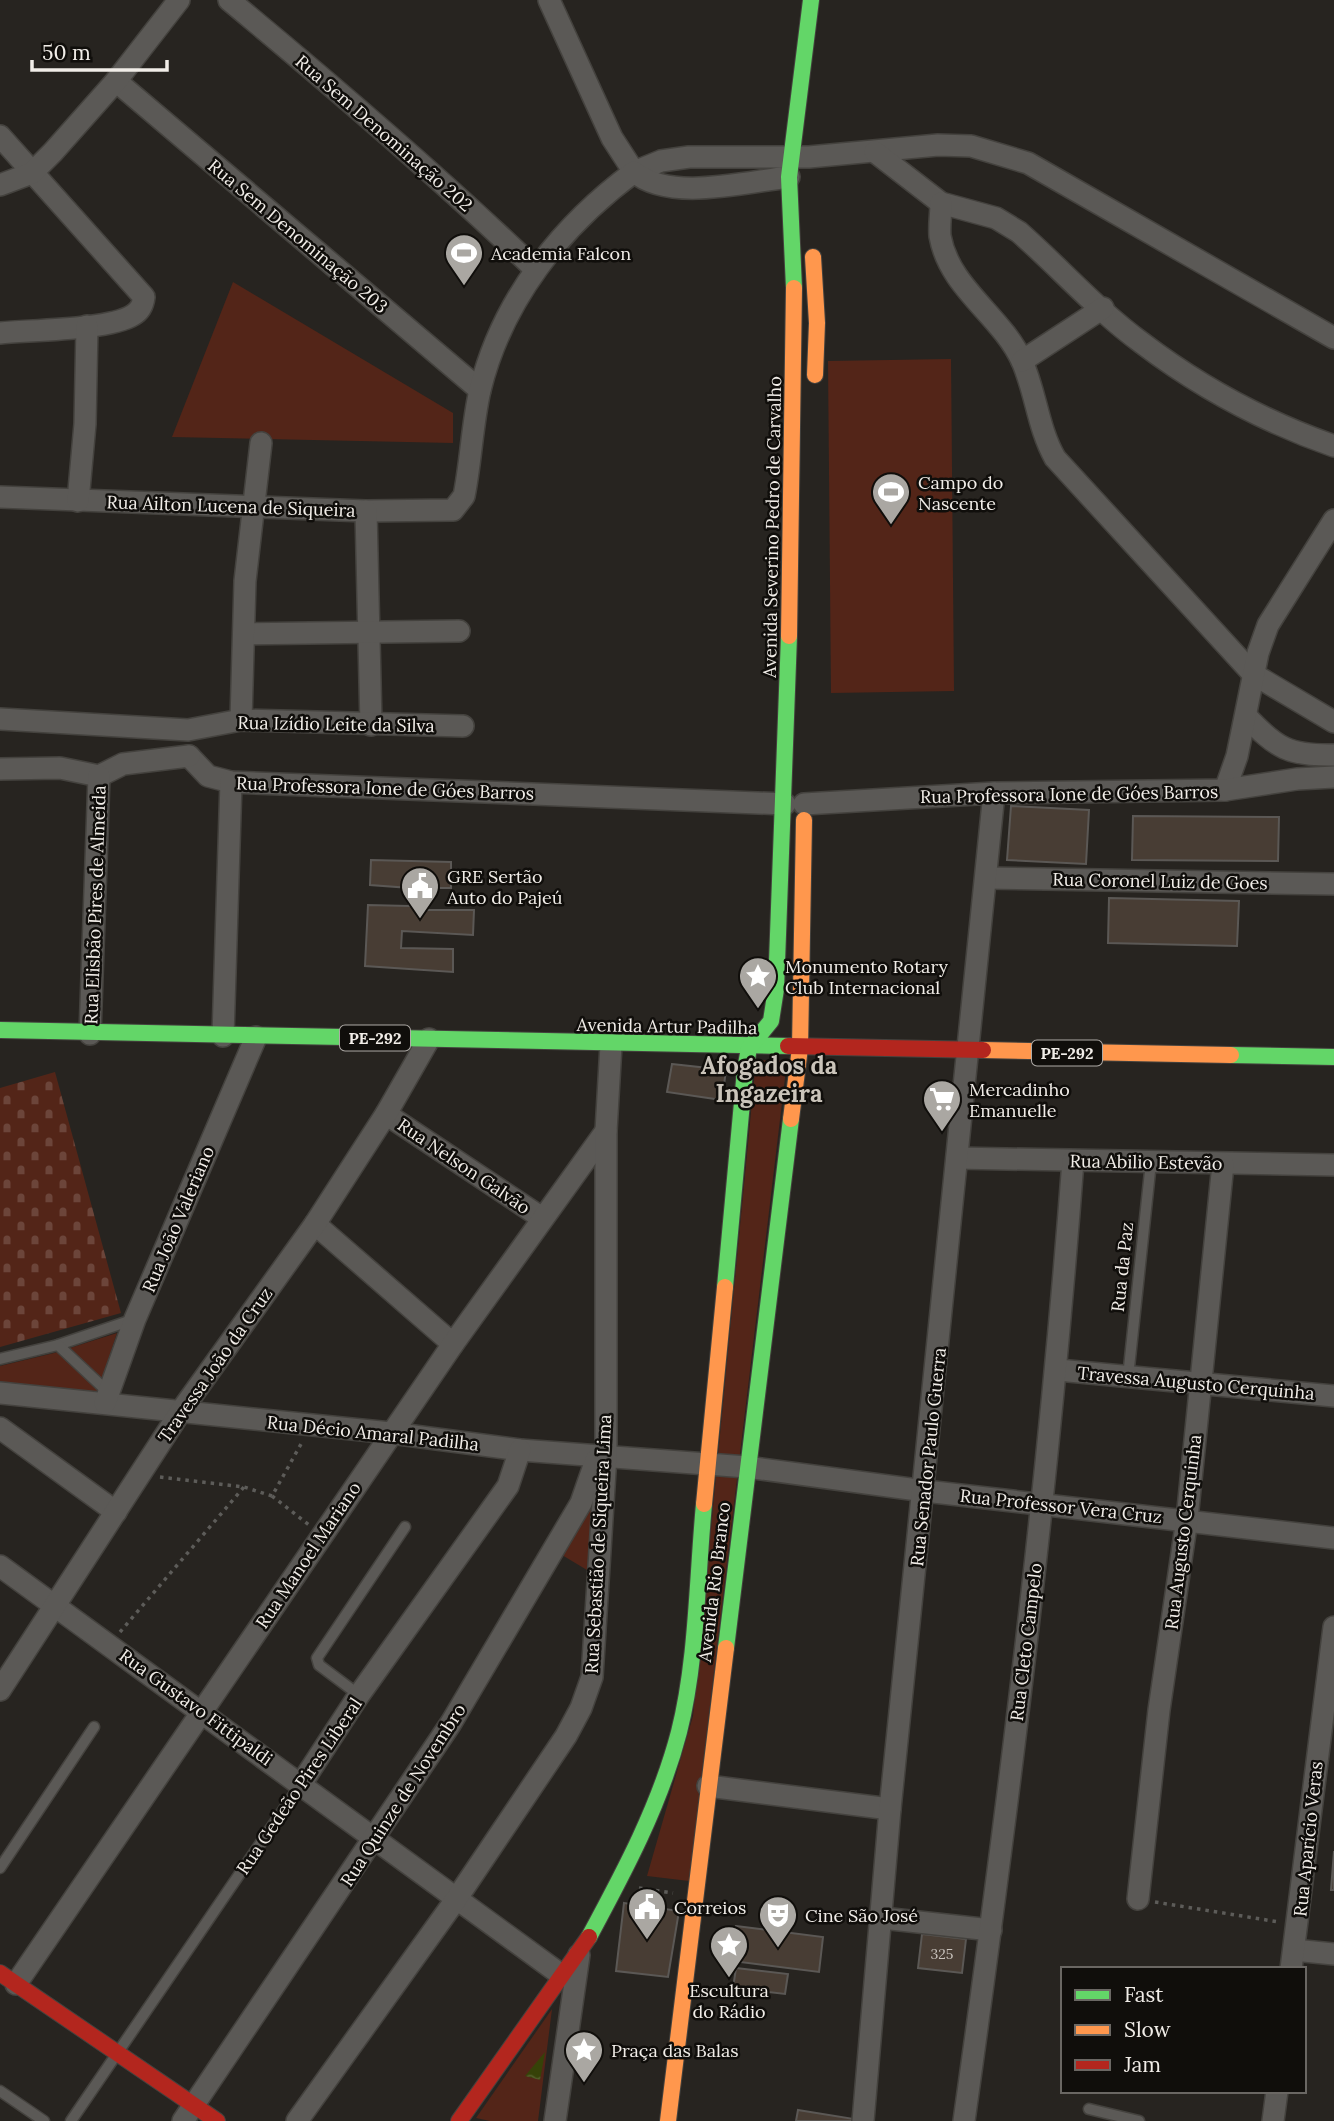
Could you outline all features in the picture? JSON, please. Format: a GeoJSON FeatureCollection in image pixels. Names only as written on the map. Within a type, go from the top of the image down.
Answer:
{"type":"FeatureCollection","features":[{"type":"Feature","properties":{"kind":"main road","name":"Avenida Severino Pedro de Carvalho"},"geometry":{"type":"LineString","coordinates":[[800,1048],[794,804],[786,783],[801,161],[811,0]]}},
{"type":"Feature","properties":{"kind":"main road"},"geometry":{"type":"LineString","coordinates":[[811,237],[817,323],[815,387]]}},
{"type":"Feature","properties":{"kind":"main road","name":"Avenida Severino Pedro de Carvalho"},"geometry":{"type":"LineString","coordinates":[[749,1048],[768,1027],[774,1008],[794,804],[804,782]]}},
{"type":"Feature","properties":{"kind":"main road","name":"Avenida Artur Padilha"},"geometry":{"type":"LineString","coordinates":[[0,1030],[749,1048],[1334,1057]]}},
{"type":"Feature","properties":{"kind":"main road","name":"Avenida Rio Branco"},"geometry":{"type":"LineString","coordinates":[[459,2121],[560,1974],[579,1955],[658,1796],[680,1731],[749,1048]]}},
{"type":"Feature","properties":{"kind":"main road","name":"Avenida Rio Branco"},"geometry":{"type":"LineString","coordinates":[[668,2121],[800,1048]]}},
{"type":"Feature","properties":{"kind":"main road"},"geometry":{"type":"LineString","coordinates":[[8,1978],[120,2053],[188,2113],[217,2121]]}},
{"type":"Feature","properties":{"kind":"street"},"geometry":{"type":"LineString","coordinates":[[0,185],[32,173],[116,81],[179,0]]}},
{"type":"Feature","properties":{"kind":"street","name":"Rua Sem Denominação 202"},"geometry":{"type":"LineString","coordinates":[[229,0],[411,155],[535,270]]}},
{"type":"Feature","properties":{"kind":"street"},"geometry":{"type":"LineString","coordinates":[[549,0],[612,138],[634,172],[646,181],[679,188],[801,161],[938,145],[971,146],[1028,163],[1334,338]]}},
{"type":"Feature","properties":{"kind":"street","name":"Rua Sem Denominação 203"},"geometry":{"type":"LineString","coordinates":[[116,81],[480,390]]}},
{"type":"Feature","properties":{"kind":"street"},"geometry":{"type":"LineString","coordinates":[[0,136],[141,291],[143,302],[133,315],[87,326],[0,333]]}},
{"type":"Feature","properties":{"kind":"street"},"geometry":{"type":"LineString","coordinates":[[875,152],[941,203],[996,218],[1019,232],[1139,341],[1185,373],[1269,421],[1334,446]]}},
{"type":"Feature","properties":{"kind":"street"},"geometry":{"type":"LineString","coordinates":[[480,390],[495,349],[535,270],[580,215],[634,172],[661,161],[690,157],[801,161]]}},
{"type":"Feature","properties":{"kind":"street"},"geometry":{"type":"LineString","coordinates":[[941,203],[940,234],[946,256],[957,277],[1022,361],[1047,444],[1055,458],[1253,674],[1334,722]]}},
{"type":"Feature","properties":{"kind":"street"},"geometry":{"type":"LineString","coordinates":[[1022,361],[1103,308]]}},
{"type":"Feature","properties":{"kind":"street"},"geometry":{"type":"LineString","coordinates":[[78,501],[85,424],[87,326]]}},
{"type":"Feature","properties":{"kind":"street","name":"Rua Ailton Lucena de Siqueira"},"geometry":{"type":"LineString","coordinates":[[0,497],[445,512],[460,504],[466,484],[480,390]]}},
{"type":"Feature","properties":{"kind":"street"},"geometry":{"type":"LineString","coordinates":[[241,720],[251,506],[261,443]]}},
{"type":"Feature","properties":{"kind":"street"},"geometry":{"type":"LineString","coordinates":[[366,511],[371,725]]}},
{"type":"Feature","properties":{"kind":"street"},"geometry":{"type":"LineString","coordinates":[[1225,790],[1246,716],[1253,674],[1268,625],[1334,520]]}},
{"type":"Feature","properties":{"kind":"street"},"geometry":{"type":"LineString","coordinates":[[243,634],[458,631]]}},
{"type":"Feature","properties":{"kind":"street"},"geometry":{"type":"LineString","coordinates":[[1246,716],[1275,745],[1291,752],[1334,755]]}},
{"type":"Feature","properties":{"kind":"street","name":"Rua Izídio Leite da Silva"},"geometry":{"type":"LineString","coordinates":[[0,719],[188,730],[241,720],[463,726]]}},
{"type":"Feature","properties":{"kind":"street"},"geometry":{"type":"LineString","coordinates":[[0,769],[60,768],[99,776],[123,764],[189,756],[188,730]]}},
{"type":"Feature","properties":{"kind":"street","name":"Rua Professora Ione de Góes Barros"},"geometry":{"type":"LineString","coordinates":[[189,756],[208,776],[231,782],[794,804],[993,793],[1225,790],[1297,779],[1334,777]]}},
{"type":"Feature","properties":{"kind":"street","name":"Rua Elisbão Pires de Almeida"},"geometry":{"type":"LineString","coordinates":[[90,1034],[99,776]]}},
{"type":"Feature","properties":{"kind":"street"},"geometry":{"type":"LineString","coordinates":[[223,1036],[231,782]]}},
{"type":"Feature","properties":{"kind":"street","name":"Rua Senador Paulo Guerra"},"geometry":{"type":"LineString","coordinates":[[863,2121],[890,1809],[925,1491],[993,793]]}},
{"type":"Feature","properties":{"kind":"street","name":"Rua Coronel Luiz de Goes"},"geometry":{"type":"LineString","coordinates":[[986,878],[1334,884]]}},
{"type":"Feature","properties":{"kind":"street","name":"Rua João Valeriano"},"geometry":{"type":"LineString","coordinates":[[107,1398],[135,1320],[256,1037]]}},
{"type":"Feature","properties":{"kind":"street","name":"Travessa João da Cruz"},"geometry":{"type":"LineString","coordinates":[[0,1690],[181,1411],[315,1224],[386,1114],[429,1039]]}},
{"type":"Feature","properties":{"kind":"street","name":"Rua Sebastião de Siqueira Lima"},"geometry":{"type":"LineString","coordinates":[[297,2121],[457,1898],[566,1735],[582,1708],[592,1677],[601,1456],[606,1131],[611,1045]]}},
{"type":"Feature","properties":{"kind":"street","name":"Rua Nelson Galvão"},"geometry":{"type":"LineString","coordinates":[[386,1114],[542,1218]]}},
{"type":"Feature","properties":{"kind":"street","name":"Rua Manoel Mariano"},"geometry":{"type":"LineString","coordinates":[[8,1978],[201,1713],[391,1433],[606,1131]]}},
{"type":"Feature","properties":{"kind":"street","name":"Rua Abilio Estevão"},"geometry":{"type":"LineString","coordinates":[[957,1158],[1334,1165]]}},
{"type":"Feature","properties":{"kind":"street","name":"Rua Cleto Campelo"},"geometry":{"type":"LineString","coordinates":[[964,2121],[991,1930],[1043,1504],[1058,1370],[1073,1161]]}},
{"type":"Feature","properties":{"kind":"street","name":"Rua Augusto Cerquinha"},"geometry":{"type":"LineString","coordinates":[[1138,1899],[1159,1710],[1187,1519],[1223,1164]]}},
{"type":"Feature","properties":{"kind":"street"},"geometry":{"type":"LineString","coordinates":[[315,1224],[453,1344]]}},
{"type":"Feature","properties":{"kind":"street","name":"Travessa Augusto Cerquinha"},"geometry":{"type":"LineString","coordinates":[[1058,1370],[1334,1396]]}},
{"type":"Feature","properties":{"kind":"street","name":"Rua Décio Amaral Padilha"},"geometry":{"type":"LineString","coordinates":[[0,1393],[107,1398],[181,1411],[391,1433],[520,1450],[747,1466]]}},
{"type":"Feature","properties":{"kind":"street"},"geometry":{"type":"LineString","coordinates":[[0,1429],[116,1512]]}},
{"type":"Feature","properties":{"kind":"street","name":"Rua Gedeão Pires Liberal"},"geometry":{"type":"LineString","coordinates":[[301,1784],[359,1695],[501,1496],[520,1450]]}},
{"type":"Feature","properties":{"kind":"street","name":"Rua Quinze de Novembro"},"geometry":{"type":"LineString","coordinates":[[188,2113],[376,1838],[451,1723],[550,1558],[591,1483],[601,1456]]}},
{"type":"Feature","properties":{"kind":"street","name":"Rua Professor Vera Cruz"},"geometry":{"type":"LineString","coordinates":[[747,1466],[925,1491],[1334,1538]]}},
{"type":"Feature","properties":{"kind":"street","name":"Rua Gustavo Fittipaldi"},"geometry":{"type":"LineString","coordinates":[[0,1566],[560,1974]]}},
{"type":"Feature","properties":{"kind":"street","name":"Rua Aparício Veras"},"geometry":{"type":"LineString","coordinates":[[1293,1959],[1328,1709],[1334,1626]]}},
{"type":"Feature","properties":{"kind":"street"},"geometry":{"type":"LineString","coordinates":[[708,1786],[890,1809]]}},
{"type":"Feature","properties":{"kind":"street"},"geometry":{"type":"LineString","coordinates":[[882,1918],[991,1930]]}},
{"type":"Feature","properties":{"kind":"street"},"geometry":{"type":"LineString","coordinates":[[1293,1959],[1334,1954]]}},
{"type":"Feature","properties":{"kind":"street"},"geometry":{"type":"LineString","coordinates":[[555,2121],[579,1955]]}},
{"type":"Feature","properties":{"kind":"street"},"geometry":{"type":"LineString","coordinates":[[1273,2121],[1277,2093]]}},
{"type":"Feature","properties":{"kind":"lane","name":"Rua da Paz"},"geometry":{"type":"LineString","coordinates":[[1128,1377],[1151,1162]]}},
{"type":"Feature","properties":{"kind":"lane"},"geometry":{"type":"LineString","coordinates":[[0,1359],[58,1345],[135,1320]]}},
{"type":"Feature","properties":{"kind":"lane"},"geometry":{"type":"LineString","coordinates":[[58,1345],[107,1398]]}},
{"type":"Feature","properties":{"kind":"lane"},"geometry":{"type":"LineString","coordinates":[[359,1695],[318,1665],[317,1658],[405,1527]]}},
{"type":"Feature","properties":{"kind":"lane"},"geometry":{"type":"LineString","coordinates":[[0,1868],[94,1727]]}},
{"type":"Feature","properties":{"kind":"lane","name":"Rua Gedeão Pires Liberal"},"geometry":{"type":"LineString","coordinates":[[71,2121],[120,2053],[301,1784]]}},
{"type":"Feature","properties":{"kind":"lane"},"geometry":{"type":"LineString","coordinates":[[0,2091],[44,2121]]}},
{"type":"Feature","properties":{"kind":"lane"},"geometry":{"type":"LineString","coordinates":[[1089,2109],[1139,2121]]}},
{"type":"Feature","properties":{"kind":"path"},"geometry":{"type":"LineString","coordinates":[[272,1496],[311,1426]]}},
{"type":"Feature","properties":{"kind":"path"},"geometry":{"type":"LineString","coordinates":[[140,1475],[244,1487],[272,1496],[321,1534]]}},
{"type":"Feature","properties":{"kind":"path"},"geometry":{"type":"LineString","coordinates":[[110,1644],[244,1487]]}},
{"type":"Feature","properties":{"kind":"path"},"geometry":{"type":"LineString","coordinates":[[616,1885],[694,1896]]}},
{"type":"Feature","properties":{"kind":"path"},"geometry":{"type":"LineString","coordinates":[[1138,1899],[1298,1925]]}},
{"type":"Feature","properties":{"kind":"green space"},"geometry":{"type":"Polygon","coordinates":[[[233,282],[453,413],[453,443],[172,437],[233,282]]]}},
{"type":"Feature","properties":{"kind":"green space","name":"Campo do Nascente"},"geometry":{"type":"Polygon","coordinates":[[[951,359],[954,691],[831,693],[828,361],[951,359]]]}},
{"type":"Feature","properties":{"kind":"green space"},"geometry":{"type":"Polygon","coordinates":[[[756,1060],[787,1061],[689,1881],[647,1876],[693,1716],[756,1060]]]}},
{"type":"Feature","properties":{"kind":"green space"},"geometry":{"type":"Polygon","coordinates":[[[55,1072],[121,1313],[0,1347],[0,1088],[55,1072]]]}},
{"type":"Feature","properties":{"kind":"green space"},"geometry":{"type":"Polygon","coordinates":[[[117,1333],[97,1393],[0,1386],[0,1366],[54,1353],[117,1333]]]}},
{"type":"Feature","properties":{"kind":"green space"},"geometry":{"type":"Polygon","coordinates":[[[596,1498],[592,1573],[562,1555],[596,1498]]]}},
{"type":"Feature","properties":{"kind":"green space"},"geometry":{"type":"Polygon","coordinates":[[[552,2009],[538,2121],[490,2121],[476,2118],[552,2009]]]}},
{"type":"Feature","properties":{"kind":"water"},"geometry":{"type":"Polygon","coordinates":[[[545,2052],[540,2080],[525,2076],[545,2052]]]}},
{"type":"Feature","properties":{"kind":"building"},"geometry":{"type":"Polygon","coordinates":[[[1011,806],[1089,810],[1086,864],[1007,860],[1011,806]]]}},
{"type":"Feature","properties":{"kind":"building"},"geometry":{"type":"Polygon","coordinates":[[[1133,816],[1279,817],[1278,861],[1132,860],[1133,816]]]}},
{"type":"Feature","properties":{"kind":"building","name":"GRE Sertão Auto do Pajeú"},"geometry":{"type":"Polygon","coordinates":[[[371,860],[451,862],[451,888],[425,888],[424,910],[474,910],[473,935],[402,931],[401,948],[453,949],[453,972],[365,966],[368,905],[409,906],[410,888],[370,885],[371,860]]]}},
{"type":"Feature","properties":{"kind":"building"},"geometry":{"type":"Polygon","coordinates":[[[1109,898],[1239,901],[1237,946],[1108,943],[1109,898]]]}},
{"type":"Feature","properties":{"kind":"building"},"geometry":{"type":"Polygon","coordinates":[[[672,1064],[726,1070],[722,1100],[667,1092],[672,1064]]]}},
{"type":"Feature","properties":{"kind":"building"},"geometry":{"type":"Polygon","coordinates":[[[1334,1851],[1334,1890],[1331,1890],[1334,1851]]]}},
{"type":"Feature","properties":{"kind":"building","name":"Correios"},"geometry":{"type":"Polygon","coordinates":[[[624,1903],[679,1911],[668,1977],[616,1971],[624,1903]]]}},
{"type":"Feature","properties":{"kind":"building","name":"Cine São José"},"geometry":{"type":"Polygon","coordinates":[[[736,1926],[823,1937],[819,1972],[732,1961],[736,1926]]]}},
{"type":"Feature","properties":{"kind":"building"},"geometry":{"type":"Polygon","coordinates":[[[922,1934],[966,1939],[962,1973],[918,1968],[922,1934]]]}},
{"type":"Feature","properties":{"kind":"building"},"geometry":{"type":"Polygon","coordinates":[[[736,1968],[788,1974],[785,1994],[733,1988],[736,1968]]]}},
{"type":"Feature","properties":{"kind":"building"},"geometry":{"type":"Polygon","coordinates":[[[798,2110],[854,2119],[854,2121],[796,2121],[798,2110]]]}},
{"type":"Feature","properties":{"kind":"traffic: fast"},"geometry":{"type":"LineString","coordinates":[[794,288],[789,177],[811,0]]}},
{"type":"Feature","properties":{"kind":"traffic: fast"},"geometry":{"type":"LineString","coordinates":[[725,1287],[745,1070],[749,1048],[771,1021],[776,989],[789,636]]}},
{"type":"Feature","properties":{"kind":"traffic: fast"},"geometry":{"type":"LineString","coordinates":[[0,1030],[788,1046]]}},
{"type":"Feature","properties":{"kind":"traffic: fast"},"geometry":{"type":"LineString","coordinates":[[1231,1055],[1334,1057]]}},
{"type":"Feature","properties":{"kind":"traffic: fast"},"geometry":{"type":"LineString","coordinates":[[726,1648],[791,1119]]}},
{"type":"Feature","properties":{"kind":"traffic: fast"},"geometry":{"type":"LineString","coordinates":[[589,1937],[651,1812],[679,1732],[690,1677],[704,1504]]}},
{"type":"Feature","properties":{"kind":"traffic: slow"},"geometry":{"type":"LineString","coordinates":[[813,257],[817,323],[815,375]]}},
{"type":"Feature","properties":{"kind":"traffic: slow"},"geometry":{"type":"LineString","coordinates":[[789,636],[794,288]]}},
{"type":"Feature","properties":{"kind":"traffic: slow"},"geometry":{"type":"LineString","coordinates":[[791,1119],[800,1048],[804,820]]}},
{"type":"Feature","properties":{"kind":"traffic: slow"},"geometry":{"type":"LineString","coordinates":[[983,1050],[1231,1055]]}},
{"type":"Feature","properties":{"kind":"traffic: slow"},"geometry":{"type":"LineString","coordinates":[[704,1504],[725,1287]]}},
{"type":"Feature","properties":{"kind":"traffic: slow"},"geometry":{"type":"LineString","coordinates":[[668,2121],[726,1648]]}},
{"type":"Feature","properties":{"kind":"traffic: jam"},"geometry":{"type":"LineString","coordinates":[[788,1046],[983,1050]]}},
{"type":"Feature","properties":{"kind":"traffic: jam"},"geometry":{"type":"LineString","coordinates":[[459,2121],[589,1937]]}},
{"type":"Feature","properties":{"kind":"traffic: jam"},"geometry":{"type":"LineString","coordinates":[[0,1973],[217,2121]]}},
{"type":"Feature","properties":{"kind":"place","name":"Academia Falcon"},"geometry":{"type":"Point","coordinates":[464,287]}},
{"type":"Feature","properties":{"kind":"place","name":"Campo do Nascente"},"geometry":{"type":"Point","coordinates":[891,526]}},
{"type":"Feature","properties":{"kind":"place","name":"GRE Sertão Auto do Pajeú"},"geometry":{"type":"Point","coordinates":[420,920]}},
{"type":"Feature","properties":{"kind":"place","name":"Monumento Rotary Club Internacional"},"geometry":{"type":"Point","coordinates":[758,1010]}},
{"type":"Feature","properties":{"kind":"place","name":"Mercadinho Emanuelle"},"geometry":{"type":"Point","coordinates":[942,1133]}},
{"type":"Feature","properties":{"kind":"place","name":"Correios"},"geometry":{"type":"Point","coordinates":[647,1941]}},
{"type":"Feature","properties":{"kind":"place","name":"Cine São José"},"geometry":{"type":"Point","coordinates":[778,1949]}},
{"type":"Feature","properties":{"kind":"place","name":"Escultura do Rádio"},"geometry":{"type":"Point","coordinates":[729,1979]}},
{"type":"Feature","properties":{"kind":"place","name":"Praça das Balas"},"geometry":{"type":"Point","coordinates":[584,2084]}},
{"type":"Feature","properties":{"kind":"district","name":"Afogados da Ingazeira"},"geometry":{"type":"Point","coordinates":[769,1079]}}]}
